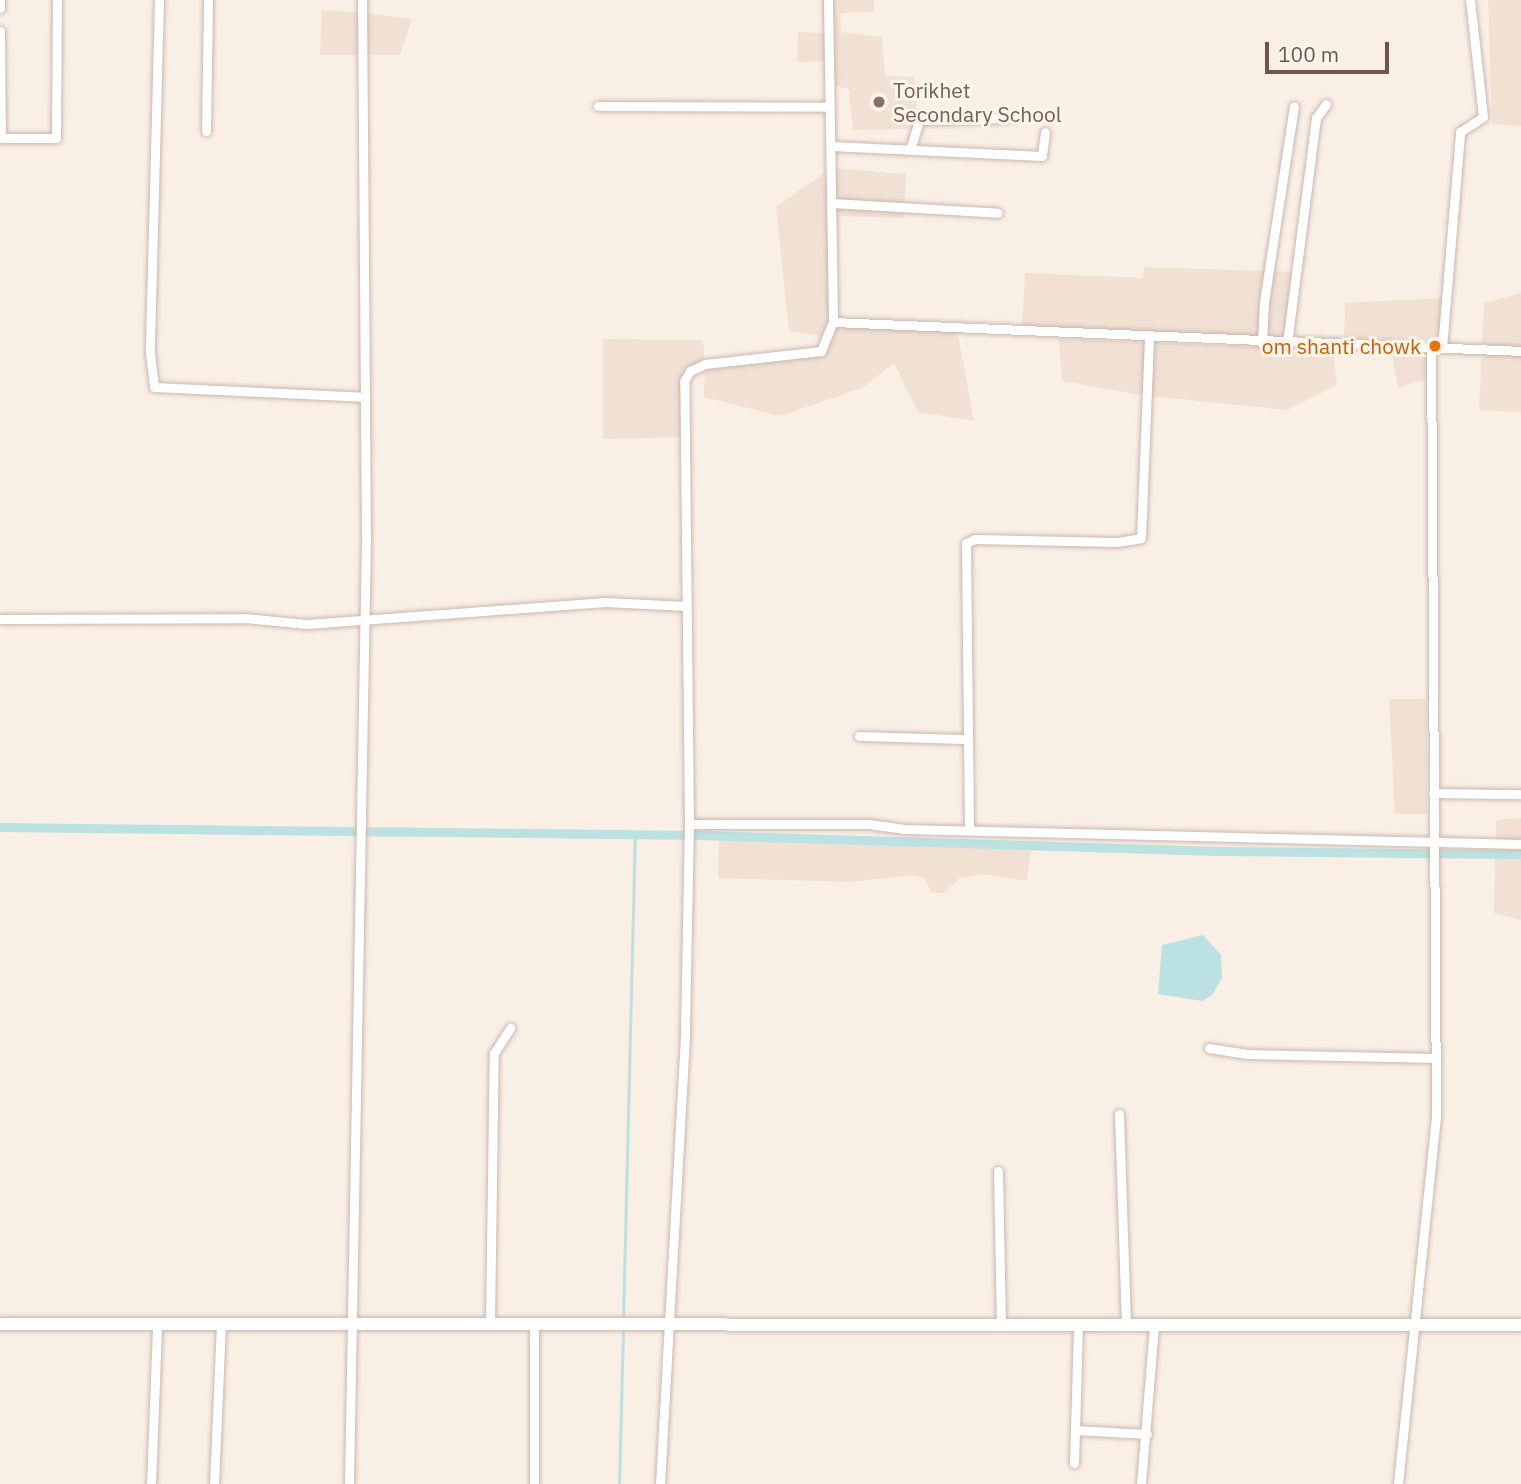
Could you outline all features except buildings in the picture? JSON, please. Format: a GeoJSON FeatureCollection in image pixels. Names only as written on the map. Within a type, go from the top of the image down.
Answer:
{"type":"FeatureCollection","features":[{"type":"Feature","properties":{"kind":"street"},"geometry":{"type":"LineString","coordinates":[[0,0],[0,8]]}},
{"type":"Feature","properties":{"kind":"street"},"geometry":{"type":"LineString","coordinates":[[0,31],[1,138],[56,138],[57,0]]}},
{"type":"Feature","properties":{"kind":"street"},"geometry":{"type":"LineString","coordinates":[[159,0],[150,341],[154,387],[363,397]]}},
{"type":"Feature","properties":{"kind":"street"},"geometry":{"type":"LineString","coordinates":[[205,131],[208,0]]}},
{"type":"Feature","properties":{"kind":"street"},"geometry":{"type":"LineString","coordinates":[[349,1484],[364,621],[362,0]]}},
{"type":"Feature","properties":{"kind":"street"},"geometry":{"type":"LineString","coordinates":[[660,1484],[672,1325],[689,827],[684,381],[690,371],[705,364],[821,351],[833,322],[828,0]]}},
{"type":"Feature","properties":{"kind":"street"},"geometry":{"type":"LineString","coordinates":[[1442,348],[1460,132],[1483,117],[1470,0]]}},
{"type":"Feature","properties":{"kind":"street"},"geometry":{"type":"LineString","coordinates":[[1287,344],[1316,118],[1326,104]]}},
{"type":"Feature","properties":{"kind":"street"},"geometry":{"type":"LineString","coordinates":[[598,106],[830,107]]}},
{"type":"Feature","properties":{"kind":"street"},"geometry":{"type":"LineString","coordinates":[[1262,343],[1264,302],[1294,106]]}},
{"type":"Feature","properties":{"kind":"street"},"geometry":{"type":"LineString","coordinates":[[910,150],[919,120],[1006,118]]}},
{"type":"Feature","properties":{"kind":"street"},"geometry":{"type":"LineString","coordinates":[[831,146],[1042,156],[1045,132]]}},
{"type":"Feature","properties":{"kind":"street"},"geometry":{"type":"LineString","coordinates":[[832,202],[998,213]]}},
{"type":"Feature","properties":{"kind":"street"},"geometry":{"type":"LineString","coordinates":[[833,322],[1262,343],[1521,351]]}},
{"type":"Feature","properties":{"kind":"street"},"geometry":{"type":"LineString","coordinates":[[969,830],[966,543],[975,539],[1117,542],[1142,538],[1149,338]]}},
{"type":"Feature","properties":{"kind":"street"},"geometry":{"type":"LineString","coordinates":[[1398,1484],[1436,1116],[1431,348]]}},
{"type":"Feature","properties":{"kind":"street"},"geometry":{"type":"LineString","coordinates":[[0,619],[245,618],[307,624],[605,602],[686,606]]}},
{"type":"Feature","properties":{"kind":"street"},"geometry":{"type":"LineString","coordinates":[[859,736],[967,740]]}},
{"type":"Feature","properties":{"kind":"street"},"geometry":{"type":"LineString","coordinates":[[1433,793],[1521,794]]}},
{"type":"Feature","properties":{"kind":"street"},"geometry":{"type":"LineString","coordinates":[[689,827],[869,824],[969,830],[1521,844]]}},
{"type":"Feature","properties":{"kind":"street"},"geometry":{"type":"LineString","coordinates":[[490,1323],[494,1053],[510,1028]]}},
{"type":"Feature","properties":{"kind":"street"},"geometry":{"type":"LineString","coordinates":[[1209,1048],[1246,1054],[1436,1058]]}},
{"type":"Feature","properties":{"kind":"street"},"geometry":{"type":"LineString","coordinates":[[1119,1114],[1126,1325]]}},
{"type":"Feature","properties":{"kind":"street"},"geometry":{"type":"LineString","coordinates":[[998,1171],[1001,1326]]}},
{"type":"Feature","properties":{"kind":"street"},"geometry":{"type":"LineString","coordinates":[[0,1324],[1521,1325]]}},
{"type":"Feature","properties":{"kind":"street"},"geometry":{"type":"LineString","coordinates":[[534,1324],[534,1484]]}},
{"type":"Feature","properties":{"kind":"street"},"geometry":{"type":"LineString","coordinates":[[151,1484],[157,1325]]}},
{"type":"Feature","properties":{"kind":"street"},"geometry":{"type":"LineString","coordinates":[[214,1484],[221,1325]]}},
{"type":"Feature","properties":{"kind":"street"},"geometry":{"type":"LineString","coordinates":[[1074,1463],[1078,1325]]}},
{"type":"Feature","properties":{"kind":"street"},"geometry":{"type":"LineString","coordinates":[[1142,1484],[1154,1325]]}},
{"type":"Feature","properties":{"kind":"street"},"geometry":{"type":"LineString","coordinates":[[1075,1430],[1147,1433]]}},
{"type":"Feature","properties":{"kind":"shaded area"},"geometry":{"type":"Polygon","coordinates":[[[822,0],[874,0],[874,12],[840,13],[841,32],[882,37],[885,76],[915,77],[917,129],[853,130],[849,89],[836,86],[833,61],[797,62],[798,32],[823,33],[822,0]]]}},
{"type":"Feature","properties":{"kind":"shaded area"},"geometry":{"type":"Polygon","coordinates":[[[1488,0],[1521,0],[1521,126],[1492,124],[1488,0]]]}},
{"type":"Feature","properties":{"kind":"shaded area"},"geometry":{"type":"Polygon","coordinates":[[[322,10],[412,19],[400,55],[320,55],[322,10]]]}},
{"type":"Feature","properties":{"kind":"shaded area"},"geometry":{"type":"Polygon","coordinates":[[[831,168],[906,174],[904,218],[832,216],[833,322],[957,329],[974,421],[918,412],[894,363],[862,388],[780,416],[704,397],[705,365],[684,381],[682,437],[603,439],[603,339],[703,340],[705,364],[821,351],[827,337],[789,331],[776,207],[831,168]]]}},
{"type":"Feature","properties":{"kind":"shaded area"},"geometry":{"type":"Polygon","coordinates":[[[1144,267],[1294,272],[1291,338],[1022,326],[1025,273],[1143,278],[1144,267]]]}},
{"type":"Feature","properties":{"kind":"shaded area"},"geometry":{"type":"Polygon","coordinates":[[[1521,293],[1521,412],[1479,410],[1484,303],[1521,293]]]}},
{"type":"Feature","properties":{"kind":"shaded area"},"geometry":{"type":"Polygon","coordinates":[[[1444,298],[1442,339],[1344,338],[1345,303],[1444,298]]]}},
{"type":"Feature","properties":{"kind":"shaded area"},"geometry":{"type":"Polygon","coordinates":[[[1059,339],[1333,350],[1337,385],[1287,410],[1140,395],[1062,381],[1059,339]]]}},
{"type":"Feature","properties":{"kind":"shaded area"},"geometry":{"type":"Polygon","coordinates":[[[1391,347],[1429,348],[1429,378],[1398,388],[1391,347]]]}},
{"type":"Feature","properties":{"kind":"shaded area"},"geometry":{"type":"Polygon","coordinates":[[[1389,699],[1426,699],[1427,814],[1395,814],[1389,699]]]}},
{"type":"Feature","properties":{"kind":"shaded area"},"geometry":{"type":"Polygon","coordinates":[[[1521,818],[1521,920],[1494,913],[1496,820],[1521,818]]]}},
{"type":"Feature","properties":{"kind":"shaded area"},"geometry":{"type":"Polygon","coordinates":[[[719,836],[1031,845],[1027,881],[982,874],[960,878],[944,893],[931,893],[925,878],[913,875],[850,882],[718,878],[719,836]]]}},
{"type":"Feature","properties":{"kind":"water"},"geometry":{"type":"Polygon","coordinates":[[[1203,935],[1221,955],[1222,978],[1212,995],[1202,1001],[1158,994],[1162,945],[1203,935]]]}},
{"type":"Feature","properties":{"kind":"waterway"},"geometry":{"type":"LineString","coordinates":[[0,827],[700,835],[1216,851],[1521,854]]}},
{"type":"Feature","properties":{"kind":"waterway"},"geometry":{"type":"LineString","coordinates":[[623,1320],[635,836]]}},
{"type":"Feature","properties":{"kind":"waterway"},"geometry":{"type":"LineString","coordinates":[[619,1484],[623,1331]]}},
{"type":"Feature","properties":{"kind":"place","name":"Torikhet Secondary School"},"geometry":{"type":"Point","coordinates":[879,102]}},
{"type":"Feature","properties":{"kind":"place","name":"om shanti chowk"},"geometry":{"type":"Point","coordinates":[1435,346]}}]}
